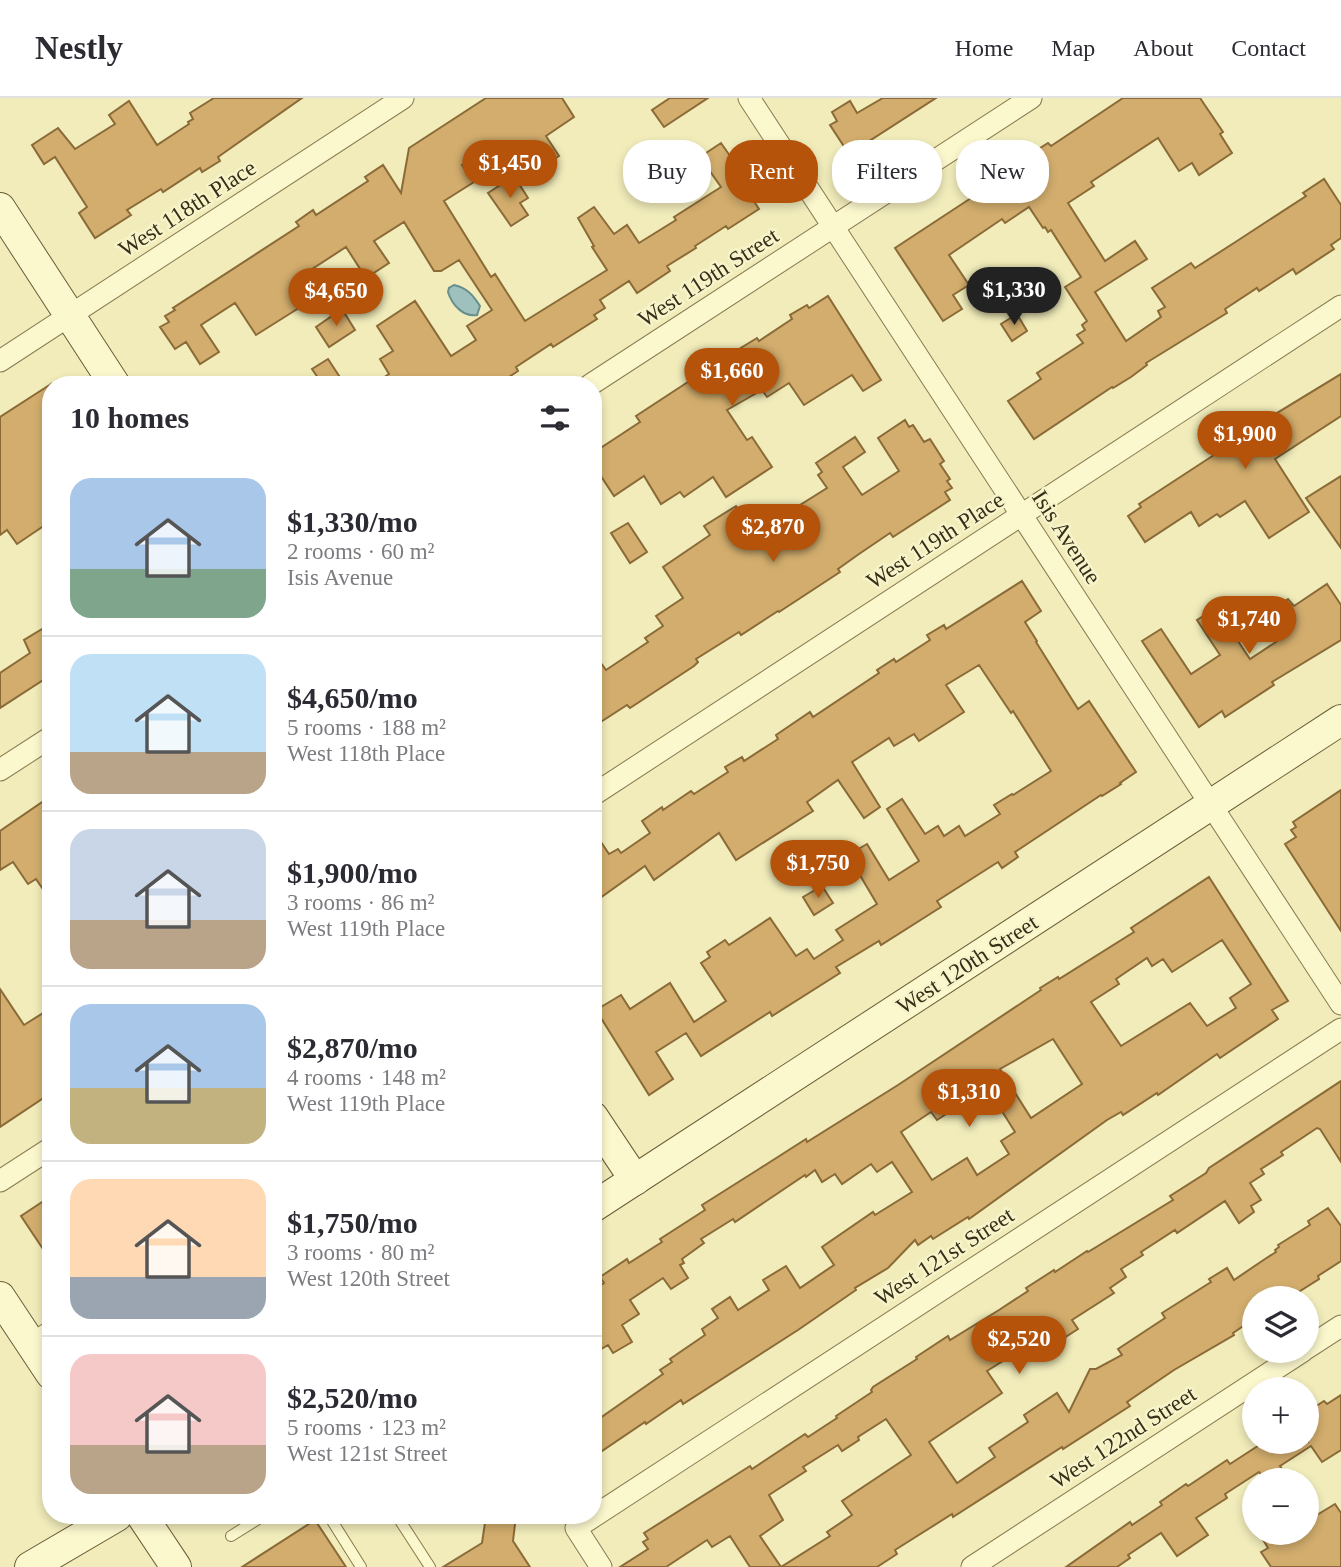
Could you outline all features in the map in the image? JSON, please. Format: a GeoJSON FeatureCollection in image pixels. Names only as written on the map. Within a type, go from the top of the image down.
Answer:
{"type":"FeatureCollection","features":[{"type":"Feature","properties":{"kind":"main road"},"geometry":{"type":"LineString","coordinates":[[0,208],[109,376]]}},
{"type":"Feature","properties":{"kind":"main road","name":"West 120th Street"},"geometry":{"type":"LineString","coordinates":[[602,1202],[1341,720]]}},
{"type":"Feature","properties":{"kind":"main road"},"geometry":{"type":"LineString","coordinates":[[602,1130],[635,1180]]}},
{"type":"Feature","properties":{"kind":"main road"},"geometry":{"type":"LineString","coordinates":[[0,1297],[40,1332]]}},
{"type":"Feature","properties":{"kind":"main road"},"geometry":{"type":"LineString","coordinates":[[30,1567],[103,1524]]}},
{"type":"Feature","properties":{"kind":"main road"},"geometry":{"type":"LineString","coordinates":[[147,1524],[176,1567]]}},
{"type":"Feature","properties":{"kind":"street","name":"West 118th Place"},"geometry":{"type":"LineString","coordinates":[[0,361],[403,98]]}},
{"type":"Feature","properties":{"kind":"street","name":"Isis Avenue"},"geometry":{"type":"LineString","coordinates":[[750,98],[1341,1003]]}},
{"type":"Feature","properties":{"kind":"street","name":"West 119th Street"},"geometry":{"type":"LineString","coordinates":[[602,377],[1031,98]]}},
{"type":"Feature","properties":{"kind":"street","name":"West 119th Place"},"geometry":{"type":"LineString","coordinates":[[602,789],[1341,306]]}},
{"type":"Feature","properties":{"kind":"street"},"geometry":{"type":"LineString","coordinates":[[0,770],[42,743]]}},
{"type":"Feature","properties":{"kind":"street","name":"West 121st Street"},"geometry":{"type":"LineString","coordinates":[[602,1511],[1341,1029]]}},
{"type":"Feature","properties":{"kind":"street"},"geometry":{"type":"LineString","coordinates":[[0,1181],[42,1154]]}},
{"type":"Feature","properties":{"kind":"street","name":"West 122nd Street"},"geometry":{"type":"LineString","coordinates":[[1319,1341],[1341,1326]]}},
{"type":"Feature","properties":{"kind":"street","name":"West 122nd Street"},"geometry":{"type":"LineString","coordinates":[[972,1567],[1285,1363]]}},
{"type":"Feature","properties":{"kind":"street","name":"West 121st Street"},"geometry":{"type":"LineString","coordinates":[[582,1524],[576,1528],[601,1567]]}},
{"type":"Feature","properties":{"kind":"lane"},"geometry":{"type":"LineString","coordinates":[[231,1536],[250,1524]]}},
{"type":"Feature","properties":{"kind":"lane"},"geometry":{"type":"LineString","coordinates":[[334,1524],[361,1567]]}},
{"type":"Feature","properties":{"kind":"lane"},"geometry":{"type":"LineString","coordinates":[[402,1524],[430,1567]]}},
{"type":"Feature","properties":{"kind":"water"},"geometry":{"type":"Polygon","coordinates":[[[454,285],[466,290],[475,299],[480,306],[477,315],[467,314],[455,306],[448,292],[454,285]]]}},
{"type":"Feature","properties":{"kind":"building"},"geometry":{"type":"Polygon","coordinates":[[[214,98],[302,98],[218,157],[220,161],[202,172],[200,168],[163,192],[161,189],[127,210],[131,215],[95,238],[79,213],[87,207],[55,157],[44,164],[32,145],[58,128],[75,149],[115,124],[109,115],[129,101],[157,145],[189,124],[193,119],[190,113],[214,98]]]}},
{"type":"Feature","properties":{"kind":"building"},"geometry":{"type":"Polygon","coordinates":[[[486,98],[562,98],[574,117],[546,136],[559,156],[522,180],[497,142],[462,165],[474,182],[444,201],[491,277],[495,274],[525,321],[607,270],[578,218],[594,207],[614,234],[627,225],[639,243],[676,220],[674,217],[696,203],[711,203],[711,193],[721,187],[711,173],[711,150],[721,143],[725,149],[725,203],[755,203],[759,209],[695,246],[696,248],[667,266],[670,271],[637,293],[629,281],[600,300],[605,308],[594,315],[597,319],[516,367],[518,371],[510,376],[386,376],[389,374],[380,359],[393,351],[377,326],[415,301],[451,356],[476,340],[467,326],[492,310],[459,260],[441,271],[434,271],[404,222],[374,241],[389,263],[366,278],[346,247],[306,273],[310,279],[300,285],[310,301],[256,335],[235,303],[201,325],[219,352],[200,364],[186,342],[175,349],[160,327],[169,322],[165,316],[175,310],[173,308],[299,226],[296,222],[313,210],[316,215],[368,181],[365,177],[383,165],[401,193],[409,148],[486,98]]]}},
{"type":"Feature","properties":{"kind":"building"},"geometry":{"type":"Polygon","coordinates":[[[670,98],[708,98],[664,127],[652,110],[670,98]]]}},
{"type":"Feature","properties":{"kind":"building"},"geometry":{"type":"Polygon","coordinates":[[[883,98],[936,98],[871,140],[840,140],[830,125],[837,121],[832,112],[850,101],[857,113],[883,98]]]}},
{"type":"Feature","properties":{"kind":"building"},"geometry":{"type":"Polygon","coordinates":[[[1123,98],[1200,98],[1223,132],[1220,134],[1232,153],[1199,175],[1192,163],[1179,171],[1158,138],[1091,182],[1094,186],[1068,203],[1105,261],[1135,241],[1147,259],[1095,292],[1126,341],[1161,317],[1158,311],[1165,307],[1152,288],[1191,263],[1195,268],[1306,196],[1303,193],[1324,179],[1341,205],[1341,238],[1331,245],[1334,249],[1296,274],[1293,269],[1259,291],[1257,288],[1225,309],[1227,313],[1146,363],[1147,365],[1131,377],[1034,439],[1008,401],[1041,379],[1037,373],[1083,343],[1077,335],[1085,330],[1082,325],[1087,321],[1065,287],[1081,277],[1051,230],[1048,232],[1043,228],[1029,207],[1005,223],[1002,219],[949,255],[969,285],[953,295],[962,309],[943,321],[895,248],[963,203],[1049,203],[1049,144],[1051,146],[1123,98]]]}},
{"type":"Feature","properties":{"kind":"building"},"geometry":{"type":"Polygon","coordinates":[[[514,176],[528,198],[520,203],[528,215],[511,226],[488,193],[514,176]]]}},
{"type":"Feature","properties":{"kind":"building"},"geometry":{"type":"Polygon","coordinates":[[[1028,273],[1042,295],[1022,307],[1008,286],[1028,273]]]}},
{"type":"Feature","properties":{"kind":"building"},"geometry":{"type":"Polygon","coordinates":[[[828,296],[881,380],[863,391],[852,375],[804,405],[789,383],[767,397],[762,390],[727,410],[747,440],[752,437],[772,467],[726,497],[713,477],[684,497],[680,492],[661,504],[644,476],[614,496],[602,478],[602,447],[640,422],[636,416],[757,338],[759,341],[792,319],[790,315],[807,305],[809,308],[828,296]]]}},
{"type":"Feature","properties":{"kind":"building"},"geometry":{"type":"Polygon","coordinates":[[[342,309],[355,330],[329,347],[316,327],[342,309]]]}},
{"type":"Feature","properties":{"kind":"building"},"geometry":{"type":"Polygon","coordinates":[[[1017,314],[1027,331],[1012,341],[1001,324],[1017,314]]]}},
{"type":"Feature","properties":{"kind":"building"},"geometry":{"type":"Polygon","coordinates":[[[328,359],[339,376],[317,376],[312,369],[328,359]]]}},
{"type":"Feature","properties":{"kind":"building"},"geometry":{"type":"Polygon","coordinates":[[[1341,374],[1341,416],[1275,459],[1309,512],[1269,538],[1245,501],[1220,517],[1217,514],[1199,526],[1191,512],[1145,542],[1128,516],[1141,507],[1139,504],[1217,453],[1214,447],[1251,423],[1254,427],[1341,374]]]}},
{"type":"Feature","properties":{"kind":"building"},"geometry":{"type":"Polygon","coordinates":[[[42,390],[42,527],[17,544],[7,530],[0,535],[0,417],[42,390]]]}},
{"type":"Feature","properties":{"kind":"building"},"geometry":{"type":"Polygon","coordinates":[[[905,420],[909,427],[913,425],[924,442],[930,439],[944,461],[940,464],[950,479],[947,481],[952,488],[945,492],[950,500],[893,537],[890,533],[838,569],[840,572],[779,612],[741,635],[739,632],[696,659],[698,662],[694,666],[630,708],[627,705],[602,721],[602,664],[606,670],[648,642],[645,638],[663,626],[656,616],[683,598],[663,567],[710,535],[704,526],[736,506],[754,534],[827,488],[818,475],[822,472],[816,463],[855,437],[865,452],[843,467],[862,495],[899,471],[878,438],[905,420]]]}},
{"type":"Feature","properties":{"kind":"building"},"geometry":{"type":"Polygon","coordinates":[[[1341,476],[1341,548],[1306,498],[1341,476]]]}},
{"type":"Feature","properties":{"kind":"building"},"geometry":{"type":"Polygon","coordinates":[[[628,523],[647,552],[630,563],[611,533],[628,523]]]}},
{"type":"Feature","properties":{"kind":"building"},"geometry":{"type":"Polygon","coordinates":[[[1022,581],[1041,611],[1025,622],[1036,642],[1078,709],[1089,701],[1136,772],[1015,852],[1018,857],[1002,868],[998,862],[937,901],[941,907],[881,945],[879,941],[836,967],[840,973],[772,1016],[770,1012],[701,1056],[686,1033],[656,1052],[673,1079],[649,1095],[602,1020],[602,1006],[621,995],[630,1009],[670,983],[694,1022],[726,1001],[701,963],[710,957],[707,952],[725,940],[729,945],[770,918],[796,956],[807,949],[814,959],[843,940],[836,930],[877,904],[848,855],[867,844],[889,880],[919,861],[887,809],[902,799],[925,834],[938,826],[944,836],[959,826],[965,836],[1000,814],[994,805],[1051,771],[1013,711],[1011,713],[979,665],[946,685],[964,712],[919,741],[914,734],[894,746],[889,738],[852,762],[880,807],[864,818],[838,780],[807,802],[813,811],[736,860],[719,833],[654,880],[645,866],[602,897],[602,844],[609,854],[618,849],[621,853],[650,833],[642,821],[662,807],[663,810],[691,791],[694,794],[728,772],[725,767],[742,757],[744,761],[778,739],[776,735],[810,712],[813,717],[879,673],[877,670],[894,659],[896,662],[930,640],[927,635],[944,625],[946,629],[1022,581]]]}},
{"type":"Feature","properties":{"kind":"building"},"geometry":{"type":"Polygon","coordinates":[[[1327,584],[1341,605],[1341,640],[1272,682],[1274,685],[1225,717],[1222,711],[1199,727],[1142,641],[1161,629],[1191,674],[1220,655],[1197,620],[1216,608],[1250,659],[1282,638],[1266,614],[1288,599],[1294,606],[1327,584]]]}},
{"type":"Feature","properties":{"kind":"building"},"geometry":{"type":"Polygon","coordinates":[[[42,629],[42,681],[0,708],[0,673],[30,653],[24,640],[42,629]]]}},
{"type":"Feature","properties":{"kind":"building"},"geometry":{"type":"Polygon","coordinates":[[[1341,790],[1341,931],[1285,844],[1296,837],[1291,830],[1296,827],[1293,822],[1341,790]]]}},
{"type":"Feature","properties":{"kind":"building"},"geometry":{"type":"Polygon","coordinates":[[[42,802],[42,888],[36,879],[28,884],[13,862],[0,870],[0,831],[42,802]]]}},
{"type":"Feature","properties":{"kind":"building"},"geometry":{"type":"Polygon","coordinates":[[[1209,877],[1288,1001],[1272,1010],[1278,1019],[1220,1058],[1217,1054],[1158,1095],[1157,1093],[1123,1115],[1121,1112],[1107,1120],[969,1219],[968,1217],[918,1245],[915,1240],[888,1268],[855,1288],[856,1290],[798,1330],[683,1404],[681,1400],[602,1451],[602,1417],[663,1374],[660,1370],[672,1362],[670,1359],[705,1335],[702,1329],[718,1318],[712,1309],[730,1297],[738,1310],[769,1290],[763,1280],[786,1266],[800,1288],[834,1265],[822,1247],[873,1212],[875,1215],[912,1192],[892,1162],[877,1172],[871,1164],[842,1184],[835,1174],[822,1182],[815,1170],[806,1177],[805,1175],[735,1222],[733,1219],[701,1239],[704,1243],[682,1259],[684,1263],[680,1265],[688,1278],[671,1289],[663,1278],[630,1300],[639,1314],[622,1325],[632,1342],[613,1353],[608,1345],[602,1349],[602,1276],[627,1259],[629,1263],[662,1242],[660,1239],[705,1210],[702,1205],[898,1085],[1041,990],[1040,988],[1134,932],[1131,928],[1209,877]],[[1222,940],[1172,972],[1163,959],[1152,966],[1147,958],[1116,979],[1119,984],[1091,1002],[1121,1046],[1190,1003],[1207,1026],[1236,1008],[1230,998],[1251,984],[1222,940]],[[1053,1039],[1000,1069],[1031,1118],[1082,1084],[1053,1039]],[[978,1073],[944,1095],[954,1109],[937,1120],[931,1112],[901,1132],[932,1180],[967,1158],[977,1175],[1009,1154],[1001,1141],[1015,1132],[978,1073]]]}},
{"type":"Feature","properties":{"kind":"building"},"geometry":{"type":"Polygon","coordinates":[[[822,886],[833,903],[814,915],[803,897],[822,886]]]}},
{"type":"Feature","properties":{"kind":"building"},"geometry":{"type":"Polygon","coordinates":[[[0,989],[24,1025],[42,1014],[42,1099],[0,1127],[0,989]]]}},
{"type":"Feature","properties":{"kind":"building"},"geometry":{"type":"Polygon","coordinates":[[[1341,1081],[1341,1162],[1317,1128],[1281,1152],[1283,1155],[1261,1169],[1264,1174],[1250,1183],[1261,1200],[1251,1206],[1254,1212],[1239,1223],[1225,1201],[1177,1233],[1175,1230],[1141,1252],[1143,1255],[1121,1269],[1126,1277],[1110,1288],[1114,1293],[1072,1320],[1078,1329],[1047,1349],[1041,1341],[987,1371],[1002,1393],[929,1442],[957,1483],[995,1457],[989,1448],[1028,1422],[1024,1415],[1057,1393],[1069,1412],[1090,1369],[1096,1369],[1122,1355],[1118,1349],[1165,1318],[1162,1313],[1211,1282],[1209,1279],[1227,1268],[1234,1280],[1276,1252],[1278,1245],[1310,1225],[1308,1221],[1328,1208],[1341,1226],[1341,1261],[1308,1286],[1242,1286],[1242,1327],[1233,1333],[1234,1335],[1174,1370],[1127,1402],[1130,1406],[1063,1449],[1062,1447],[953,1517],[952,1514],[895,1550],[897,1554],[877,1567],[750,1567],[730,1536],[712,1547],[707,1540],[666,1567],[620,1567],[648,1549],[643,1542],[648,1539],[644,1533],[750,1466],[752,1469],[805,1434],[808,1437],[872,1392],[873,1387],[917,1359],[916,1357],[948,1336],[950,1340],[1028,1291],[1026,1288],[1054,1270],[1055,1272],[1173,1200],[1170,1196],[1206,1173],[1209,1168],[1341,1081]],[[886,1419],[842,1451],[838,1445],[803,1467],[806,1471],[769,1495],[783,1520],[760,1536],[781,1567],[830,1536],[827,1532],[852,1515],[842,1501],[911,1455],[886,1419]]]}},
{"type":"Feature","properties":{"kind":"building"},"geometry":{"type":"Polygon","coordinates":[[[42,1202],[42,1248],[21,1216],[42,1202]]]}},
{"type":"Feature","properties":{"kind":"building"},"geometry":{"type":"Polygon","coordinates":[[[1341,1395],[1341,1450],[1322,1462],[1316,1454],[1319,1454],[1319,1404],[1324,1401],[1327,1404],[1341,1395]]]}},
{"type":"Feature","properties":{"kind":"building"},"geometry":{"type":"Polygon","coordinates":[[[1245,1454],[1299,1454],[1280,1466],[1281,1468],[1242,1468],[1242,1483],[1225,1494],[1227,1498],[1196,1518],[1208,1535],[1177,1556],[1161,1533],[1128,1555],[1130,1558],[1117,1567],[1066,1567],[1130,1522],[1132,1525],[1162,1505],[1160,1502],[1186,1484],[1188,1486],[1227,1460],[1230,1464],[1245,1454]]]}},
{"type":"Feature","properties":{"kind":"building"},"geometry":{"type":"Polygon","coordinates":[[[1335,1504],[1341,1513],[1341,1567],[1271,1567],[1261,1552],[1268,1548],[1266,1545],[1319,1545],[1319,1514],[1335,1504]]]}},
{"type":"Feature","properties":{"kind":"building"},"geometry":{"type":"Polygon","coordinates":[[[309,1524],[318,1524],[346,1567],[242,1567],[309,1524]]]}},
{"type":"Feature","properties":{"kind":"building"},"geometry":{"type":"Polygon","coordinates":[[[485,1524],[515,1524],[513,1541],[530,1567],[443,1567],[482,1543],[485,1524]]]}}]}
